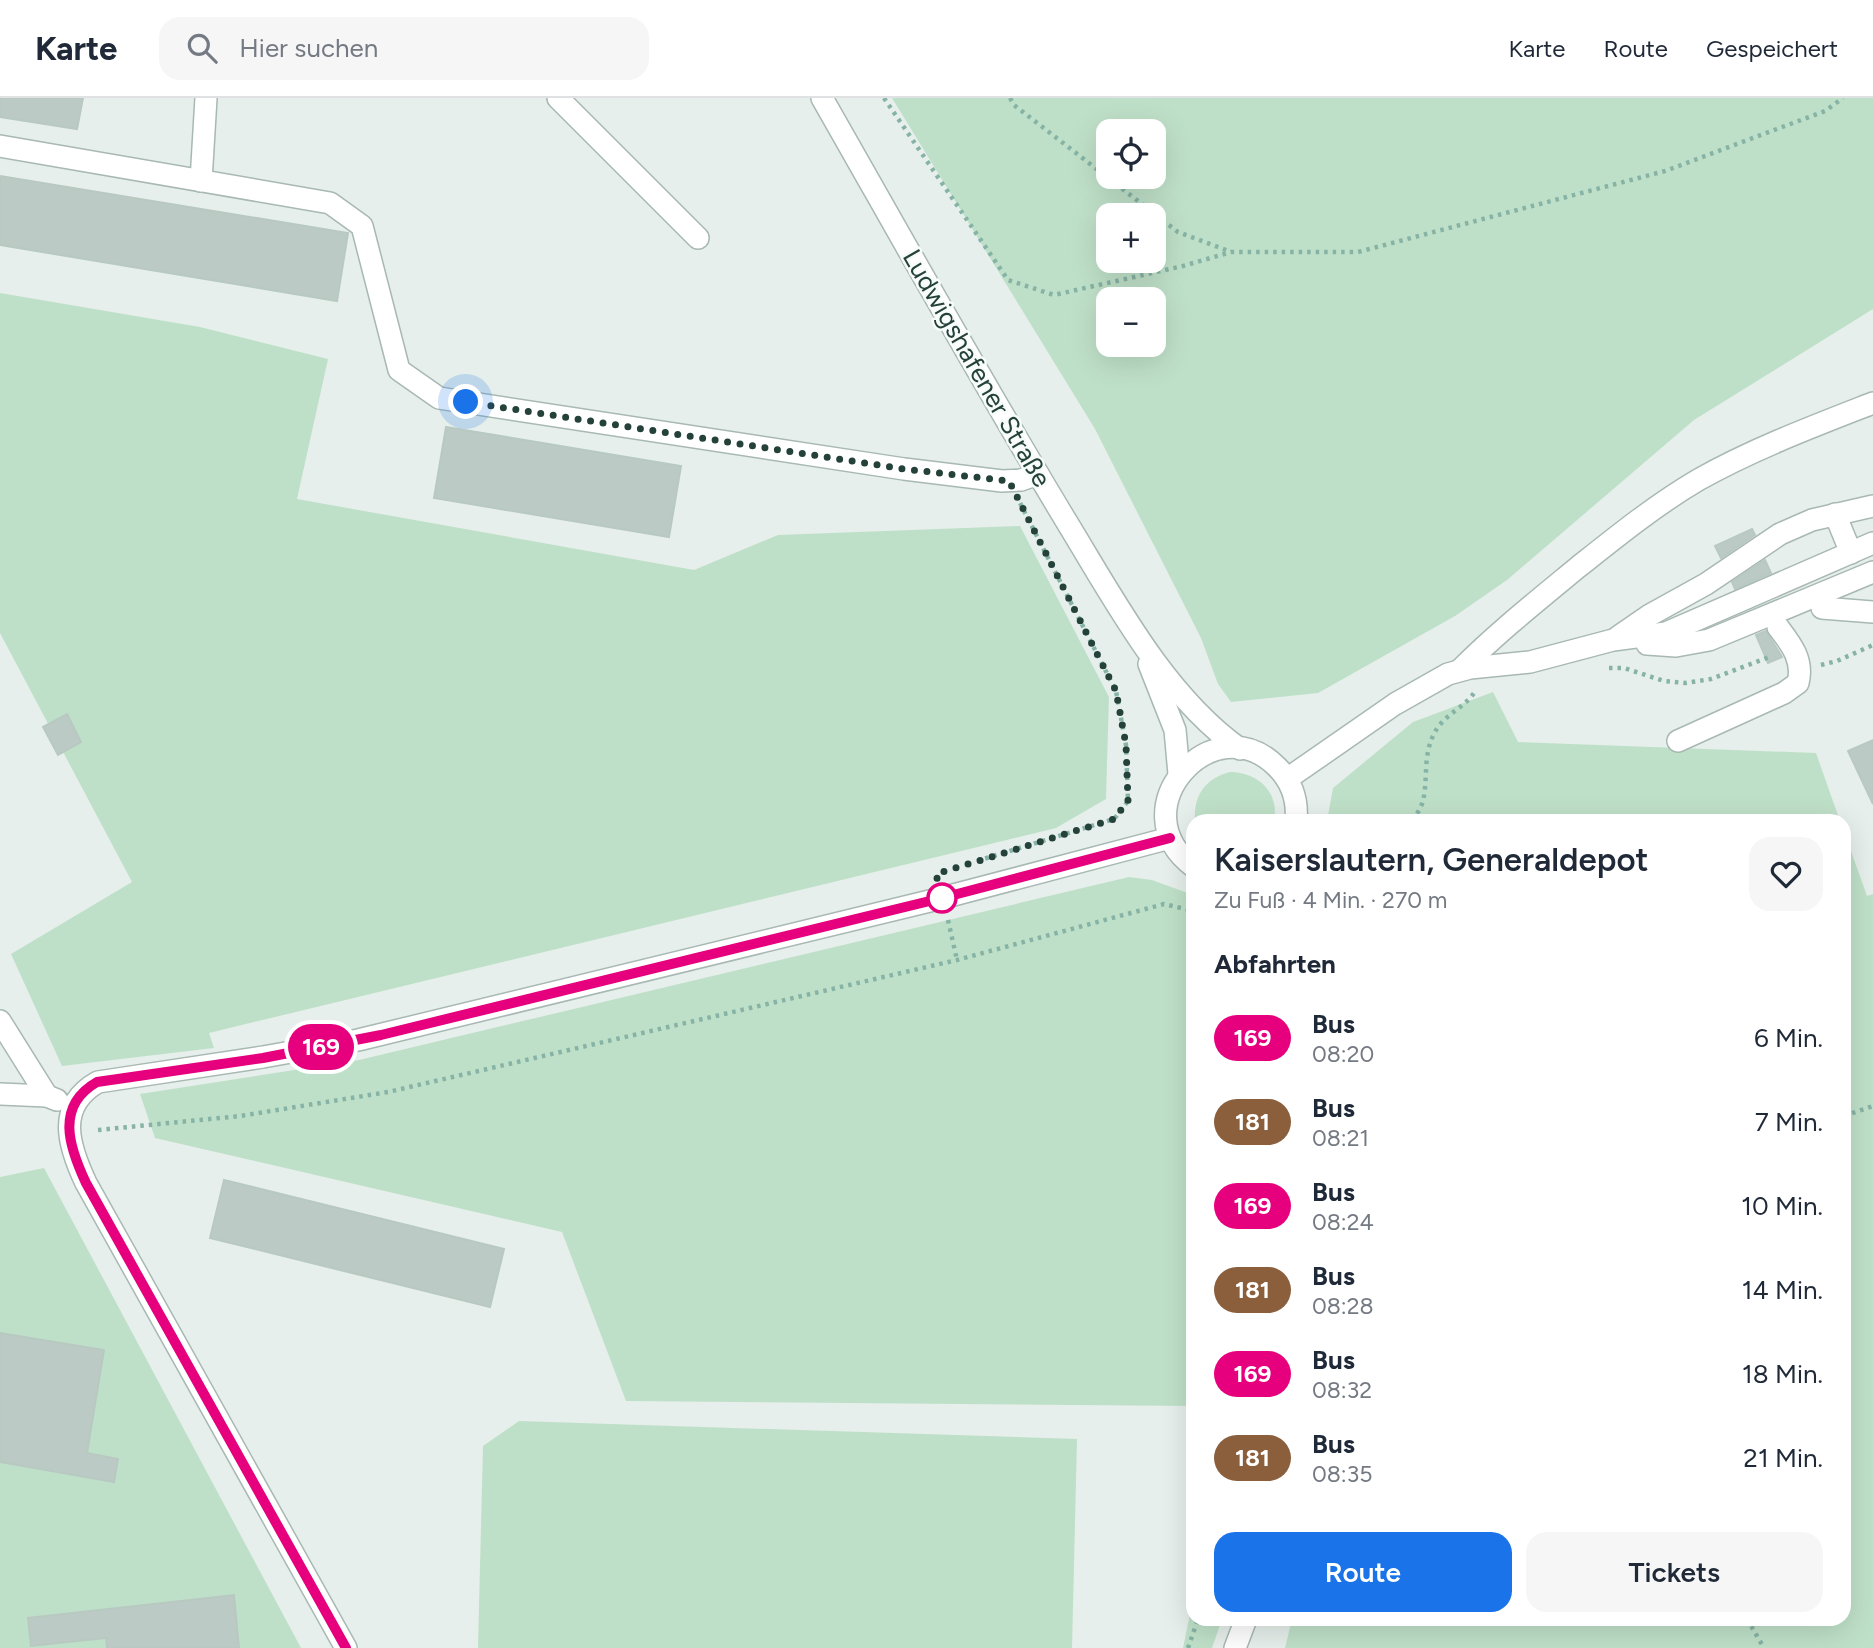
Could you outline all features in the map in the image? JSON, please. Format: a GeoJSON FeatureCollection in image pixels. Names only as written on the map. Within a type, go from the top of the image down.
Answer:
{"type":"FeatureCollection","features":[{"type":"Feature","properties":{"kind":"street"},"geometry":{"type":"LineString","coordinates":[[201,181],[206,98]]}},
{"type":"Feature","properties":{"kind":"street"},"geometry":{"type":"LineString","coordinates":[[558,98],[698,238]]}},
{"type":"Feature","properties":{"kind":"street","name":"Ludwigshafener Straße"},"geometry":{"type":"LineString","coordinates":[[822,98],[1038,474],[1137,637],[1206,723],[1240,749],[1267,759],[1287,779]]}},
{"type":"Feature","properties":{"kind":"street"},"geometry":{"type":"LineString","coordinates":[[0,146],[330,203],[362,226],[399,370],[439,398],[904,469],[1009,481],[1038,474]]}},
{"type":"Feature","properties":{"kind":"street"},"geometry":{"type":"LineString","coordinates":[[1296,814],[1296,800],[1287,779],[1395,704],[1461,669],[1486,644],[1553,588],[1660,503],[1700,479],[1810,427],[1873,403]]}},
{"type":"Feature","properties":{"kind":"street"},"geometry":{"type":"LineString","coordinates":[[1613,640],[1650,615],[1706,584],[1765,542],[1798,525],[1873,506]]}},
{"type":"Feature","properties":{"kind":"street"},"geometry":{"type":"LineString","coordinates":[[1835,514],[1851,553]]}},
{"type":"Feature","properties":{"kind":"street"},"geometry":{"type":"LineString","coordinates":[[1461,669],[1530,662],[1613,640],[1666,634],[1873,543]]}},
{"type":"Feature","properties":{"kind":"street"},"geometry":{"type":"LineString","coordinates":[[1613,640],[1676,646],[1696,644],[1735,631],[1873,572]]}},
{"type":"Feature","properties":{"kind":"street"},"geometry":{"type":"LineString","coordinates":[[1735,631],[1756,637],[1873,585]]}},
{"type":"Feature","properties":{"kind":"street"},"geometry":{"type":"LineString","coordinates":[[1822,608],[1873,612]]}},
{"type":"Feature","properties":{"kind":"street"},"geometry":{"type":"LineString","coordinates":[[1678,741],[1784,693],[1798,683],[1797,656],[1778,627]]}},
{"type":"Feature","properties":{"kind":"street","name":"Ludwigshafener Straße"},"geometry":{"type":"LineString","coordinates":[[1137,637],[1175,730],[1179,774]]}},
{"type":"Feature","properties":{"kind":"street"},"geometry":{"type":"LineString","coordinates":[[1186,860],[1170,838],[1166,804],[1170,792],[1179,774],[1191,762],[1212,751],[1240,749]]}},
{"type":"Feature","properties":{"kind":"street"},"geometry":{"type":"LineString","coordinates":[[346,1648],[86,1183],[71,1148],[69,1132],[74,1106],[80,1094],[97,1082],[263,1058],[371,1037],[942,898],[1170,838]]}},
{"type":"Feature","properties":{"kind":"street"},"geometry":{"type":"LineString","coordinates":[[0,1021],[47,1096]]}},
{"type":"Feature","properties":{"kind":"street"},"geometry":{"type":"LineString","coordinates":[[0,1094],[47,1096],[74,1106]]}},
{"type":"Feature","properties":{"kind":"street"},"geometry":{"type":"LineString","coordinates":[[1235,1648],[1243,1626]]}},
{"type":"Feature","properties":{"kind":"path"},"geometry":{"type":"LineString","coordinates":[[884,98],[1008,280],[1054,295],[1183,266],[1231,252],[1358,252],[1665,171],[1825,111],[1843,98]]}},
{"type":"Feature","properties":{"kind":"path"},"geometry":{"type":"LineString","coordinates":[[1010,98],[1014,105],[1178,232],[1231,252]]}},
{"type":"Feature","properties":{"kind":"path"},"geometry":{"type":"LineString","coordinates":[[974,862],[1114,819],[1128,801],[1126,745],[1116,691],[1009,481]]}},
{"type":"Feature","properties":{"kind":"path"},"geometry":{"type":"LineString","coordinates":[[1416,814],[1422,802],[1428,748],[1434,732],[1444,718],[1474,694],[1461,669]]}},
{"type":"Feature","properties":{"kind":"path"},"geometry":{"type":"LineString","coordinates":[[98,1130],[240,1116],[388,1092],[957,960],[1164,904],[1186,909]]}},
{"type":"Feature","properties":{"kind":"path"},"geometry":{"type":"LineString","coordinates":[[947,916],[957,960]]}},
{"type":"Feature","properties":{"kind":"path"},"geometry":{"type":"LineString","coordinates":[[1851,1114],[1873,1106]]}},
{"type":"Feature","properties":{"kind":"path"},"geometry":{"type":"LineString","coordinates":[[1188,1648],[1196,1626]]}},
{"type":"Feature","properties":{"kind":"path"},"geometry":{"type":"LineString","coordinates":[[1751,1626],[1764,1648]]}},
{"type":"Feature","properties":{"kind":"green space"},"geometry":{"type":"Polygon","coordinates":[[[892,98],[1873,98],[1873,309],[1694,420],[1507,580],[1455,616],[1318,693],[1231,702],[1218,684],[1201,638],[1095,429],[892,98]]]}},
{"type":"Feature","properties":{"kind":"green space"},"geometry":{"type":"Polygon","coordinates":[[[0,293],[200,327],[328,359],[297,499],[694,570],[778,535],[1020,526],[1109,697],[1106,799],[1056,828],[209,1033],[214,1048],[62,1066],[11,954],[132,882],[0,633],[0,293]]]}},
{"type":"Feature","properties":{"kind":"green space"},"geometry":{"type":"Polygon","coordinates":[[[1493,692],[1518,742],[1816,753],[1838,814],[1328,814],[1333,788],[1413,722],[1493,692]]]}},
{"type":"Feature","properties":{"kind":"green space"},"geometry":{"type":"Polygon","coordinates":[[[1240,773],[1257,780],[1270,793],[1275,814],[1195,814],[1196,803],[1203,789],[1222,775],[1240,773]]]}},
{"type":"Feature","properties":{"kind":"green space"},"geometry":{"type":"Polygon","coordinates":[[[1851,851],[1867,896],[1873,894],[1873,1648],[1285,1648],[1290,1626],[1851,1626],[1851,851]]]}},
{"type":"Feature","properties":{"kind":"green space"},"geometry":{"type":"Polygon","coordinates":[[[1129,877],[1152,880],[1186,892],[1186,1406],[626,1401],[562,1232],[155,1138],[140,1094],[359,1060],[1129,877]]]}},
{"type":"Feature","properties":{"kind":"green space"},"geometry":{"type":"Polygon","coordinates":[[[44,1168],[301,1648],[0,1648],[0,1177],[44,1168]]]}},
{"type":"Feature","properties":{"kind":"green space"},"geometry":{"type":"Polygon","coordinates":[[[519,1421],[1077,1439],[1072,1648],[478,1648],[483,1446],[519,1421]]]}},
{"type":"Feature","properties":{"kind":"green space"},"geometry":{"type":"Polygon","coordinates":[[[1187,1626],[1220,1626],[1212,1648],[1183,1648],[1187,1626]]]}},
{"type":"Feature","properties":{"kind":"building"},"geometry":{"type":"Polygon","coordinates":[[[0,98],[83,98],[77,129],[0,117],[0,98]]]}},
{"type":"Feature","properties":{"kind":"building"},"geometry":{"type":"Polygon","coordinates":[[[0,176],[348,233],[337,301],[0,245],[0,176]]]}},
{"type":"Feature","properties":{"kind":"building"},"geometry":{"type":"Polygon","coordinates":[[[446,427],[681,466],[669,537],[434,498],[446,427]]]}},
{"type":"Feature","properties":{"kind":"building"},"geometry":{"type":"Polygon","coordinates":[[[1752,529],[1755,535],[1721,558],[1715,546],[1752,529]]]}},
{"type":"Feature","properties":{"kind":"building"},"geometry":{"type":"Polygon","coordinates":[[[1765,560],[1771,573],[1735,589],[1732,582],[1765,560]]]}},
{"type":"Feature","properties":{"kind":"building"},"geometry":{"type":"Polygon","coordinates":[[[1766,631],[1782,657],[1768,663],[1756,635],[1766,631]]]}},
{"type":"Feature","properties":{"kind":"building"},"geometry":{"type":"Polygon","coordinates":[[[67,714],[81,742],[58,755],[43,727],[67,714]]]}},
{"type":"Feature","properties":{"kind":"building"},"geometry":{"type":"Polygon","coordinates":[[[1873,740],[1873,804],[1848,751],[1873,740]]]}},
{"type":"Feature","properties":{"kind":"building"},"geometry":{"type":"Polygon","coordinates":[[[224,1180],[504,1249],[490,1307],[210,1238],[224,1180]]]}},
{"type":"Feature","properties":{"kind":"building"},"geometry":{"type":"Polygon","coordinates":[[[0,1333],[104,1350],[87,1453],[118,1459],[114,1482],[0,1462],[0,1333]]]}},
{"type":"Feature","properties":{"kind":"building"},"geometry":{"type":"Polygon","coordinates":[[[234,1595],[239,1648],[107,1648],[106,1638],[31,1646],[28,1618],[234,1595]]]}},
{"type":"Feature","properties":{"kind":"bus line","name":"169"},"geometry":{"type":"LineString","coordinates":[[346,1648],[76,1163],[69,1132],[71,1113],[80,1094],[97,1082],[263,1058],[451,1019],[942,898],[1170,838]]}},
{"type":"Feature","properties":{"kind":"route"},"geometry":{"type":"LineString","coordinates":[[466,402],[904,469],[1009,481],[1116,691],[1126,745],[1128,801],[1114,819],[936,874],[942,898]]}}]}
